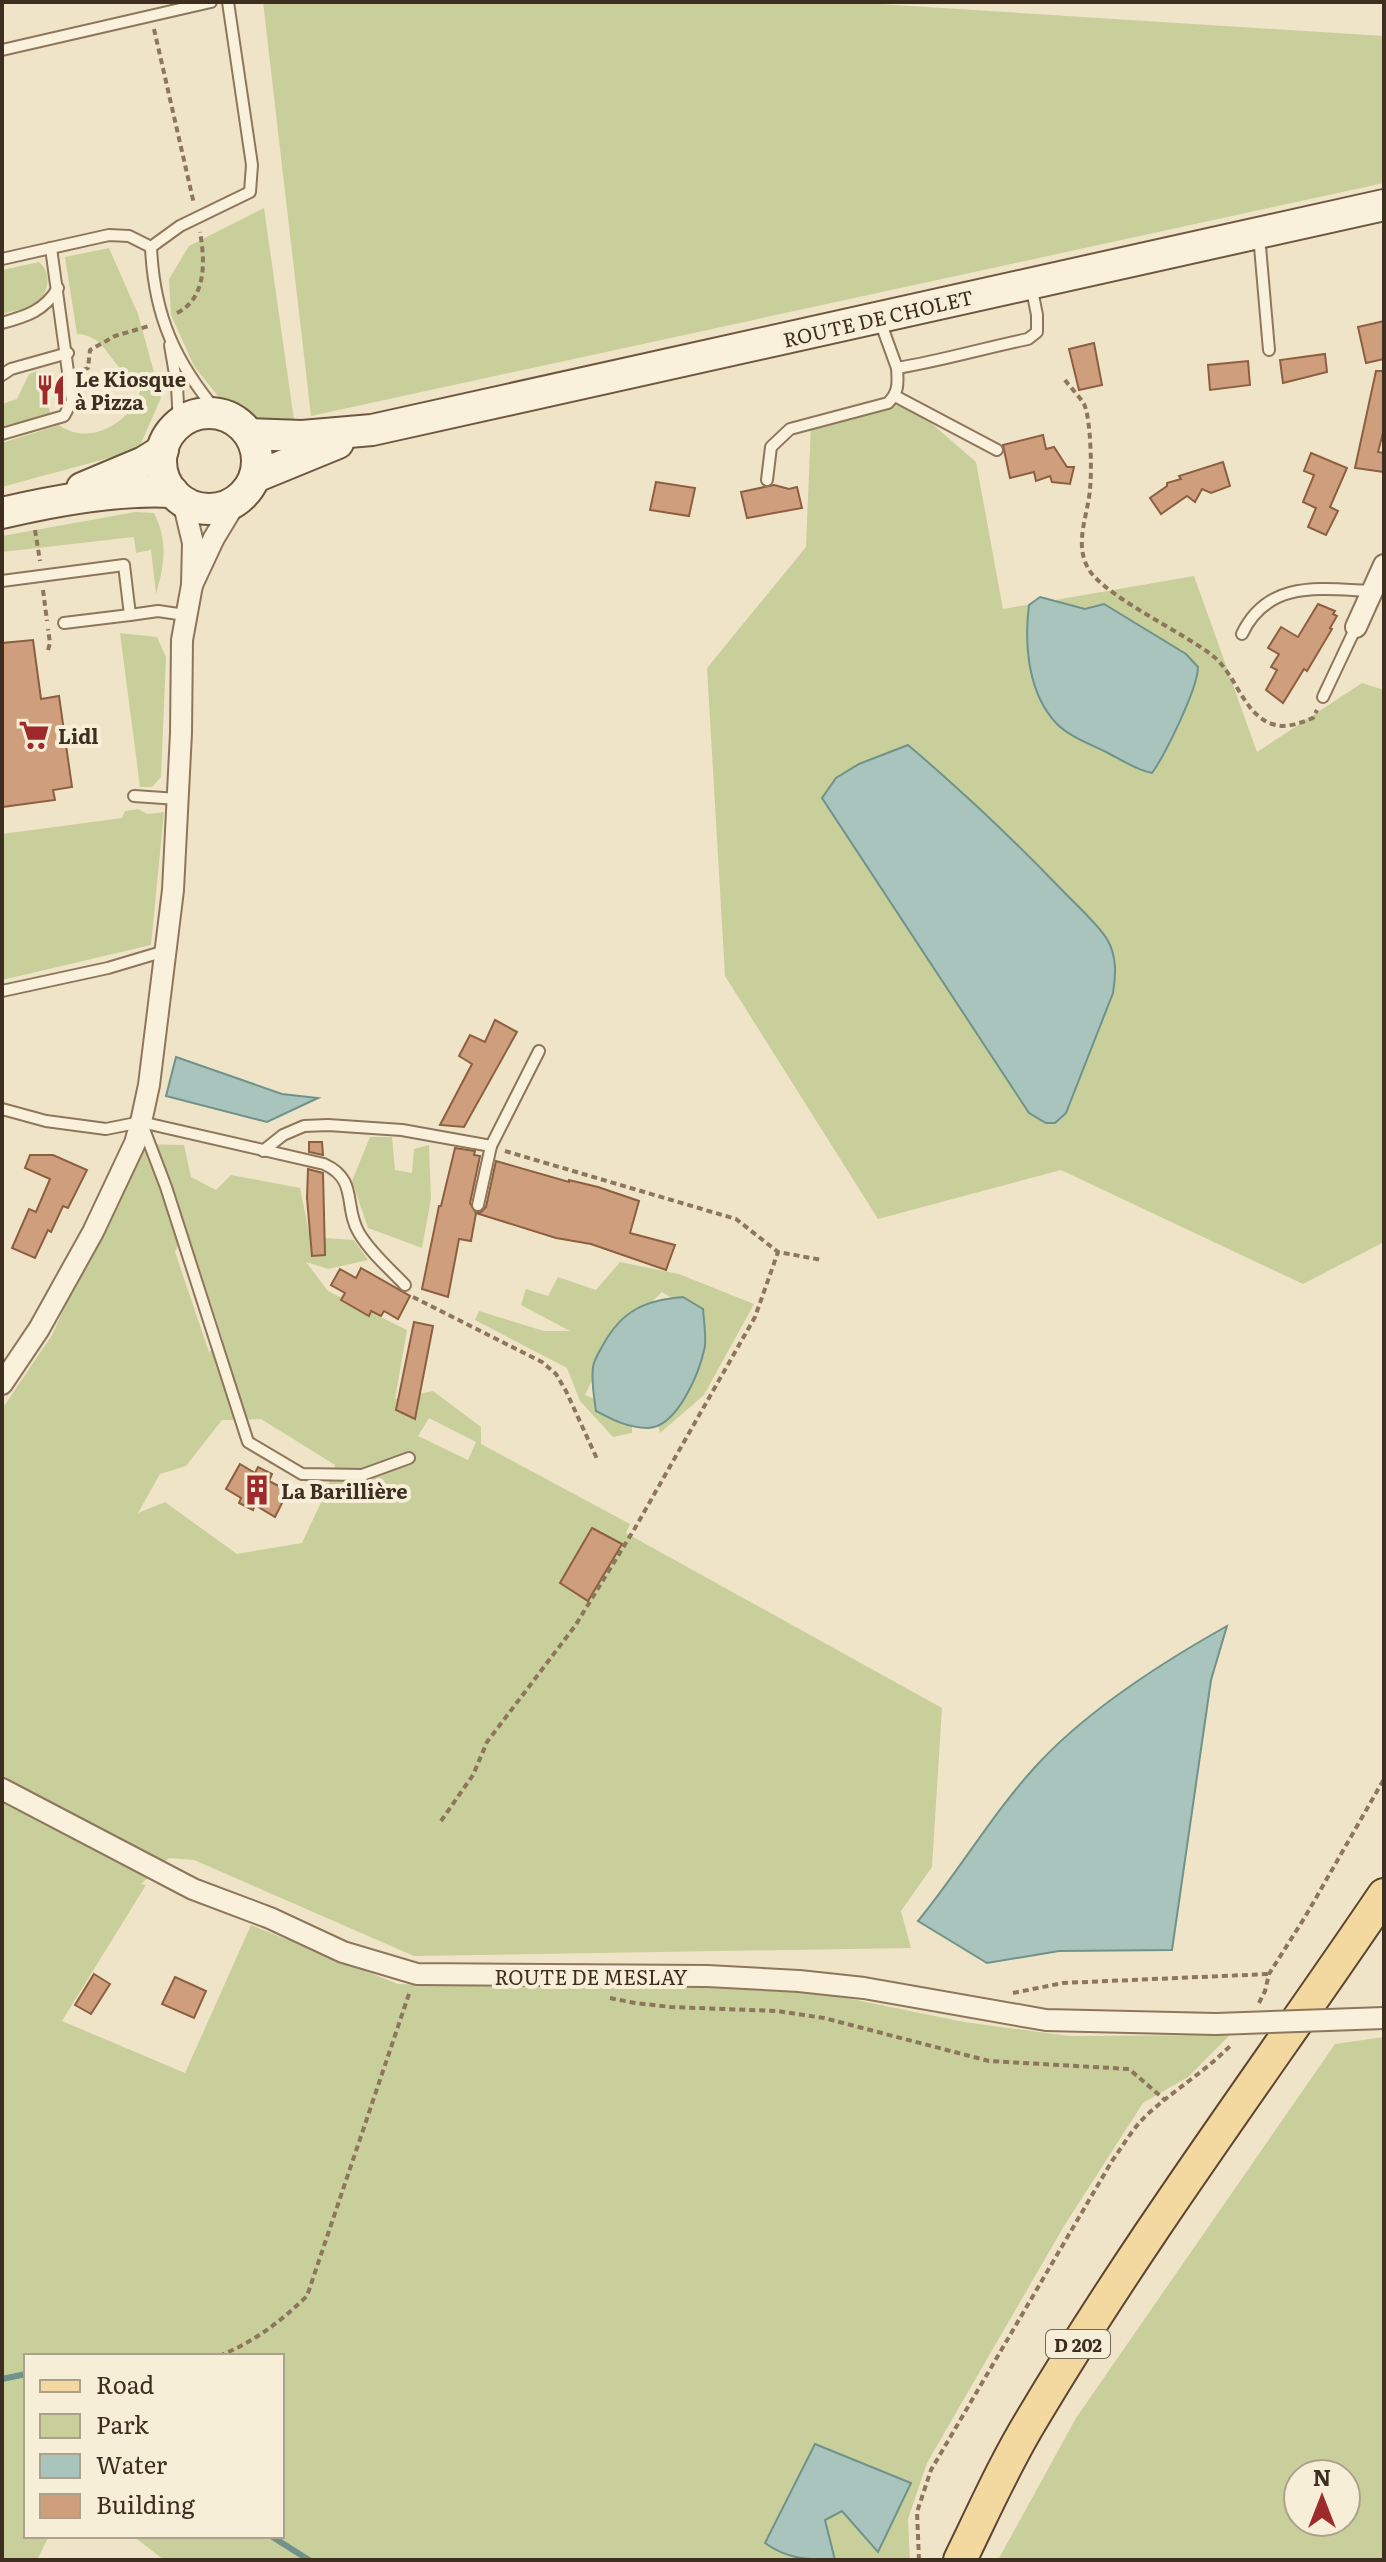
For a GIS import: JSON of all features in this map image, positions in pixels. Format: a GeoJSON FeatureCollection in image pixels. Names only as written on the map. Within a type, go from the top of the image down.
{"type":"FeatureCollection","features":[{"type":"Feature","properties":{"kind":"main road","name":"ROUTE DE CHOLET"},"geometry":{"type":"LineString","coordinates":[[249,434],[302,436],[372,430],[1384,205]]}},
{"type":"Feature","properties":{"kind":"main road"},"geometry":{"type":"LineString","coordinates":[[2,513],[41,504],[152,491],[210,509],[246,489],[257,455],[249,434],[241,425],[219,414],[191,417],[179,424],[166,440],[163,450],[163,472],[178,497]]}},
{"type":"Feature","properties":{"kind":"main road","name":"ROUTE DE CHOLET"},"geometry":{"type":"LineString","coordinates":[[246,489],[372,430]]}},
{"type":"Feature","properties":{"kind":"main road"},"geometry":{"type":"LineString","coordinates":[[41,504],[113,476],[163,450]]}},
{"type":"Feature","properties":{"kind":"main road","name":"D 202"},"geometry":{"type":"LineString","coordinates":[[960,2560],[1030,2421],[1079,2343],[1384,1895]]}},
{"type":"Feature","properties":{"kind":"street"},"geometry":{"type":"LineString","coordinates":[[192,585],[214,538],[246,489]]}},
{"type":"Feature","properties":{"kind":"street"},"geometry":{"type":"LineString","coordinates":[[4,1378],[39,1329],[93,1232],[135,1143],[149,1085],[173,890],[185,615],[192,585],[193,543],[178,497]]}},
{"type":"Feature","properties":{"kind":"street"},"geometry":{"type":"LineString","coordinates":[[1356,627],[1384,565]]}},
{"type":"Feature","properties":{"kind":"street","name":"ROUTE DE MESLAY"},"geometry":{"type":"LineString","coordinates":[[2,1789],[193,1889],[270,1918],[343,1952],[417,1974],[707,1976],[799,1981],[864,1988],[1046,2020],[1216,2024],[1384,2018]]}},
{"type":"Feature","properties":{"kind":"lane"},"geometry":{"type":"LineString","coordinates":[[2,50],[211,2]]}},
{"type":"Feature","properties":{"kind":"lane"},"geometry":{"type":"LineString","coordinates":[[151,247],[180,226],[250,192],[252,165],[228,2]]}},
{"type":"Feature","properties":{"kind":"lane"},"geometry":{"type":"LineString","coordinates":[[1259,233],[1269,350]]}},
{"type":"Feature","properties":{"kind":"lane"},"geometry":{"type":"LineString","coordinates":[[2,259],[109,235],[129,236],[151,247]]}},
{"type":"Feature","properties":{"kind":"lane"},"geometry":{"type":"LineString","coordinates":[[151,247],[152,277],[162,321],[201,392],[219,414]]}},
{"type":"Feature","properties":{"kind":"lane"},"geometry":{"type":"LineString","coordinates":[[2,434],[64,416],[72,401],[68,353],[51,248]]}},
{"type":"Feature","properties":{"kind":"lane"},"geometry":{"type":"LineString","coordinates":[[897,368],[1028,339],[1037,332],[1037,315],[1030,283]]}},
{"type":"Feature","properties":{"kind":"lane"},"geometry":{"type":"LineString","coordinates":[[2,323],[29,316],[49,303],[58,288]]}},
{"type":"Feature","properties":{"kind":"lane"},"geometry":{"type":"LineString","coordinates":[[767,480],[771,447],[790,429],[888,403],[895,396],[897,368],[878,317]]}},
{"type":"Feature","properties":{"kind":"lane"},"geometry":{"type":"LineString","coordinates":[[168,335],[177,386],[179,424]]}},
{"type":"Feature","properties":{"kind":"lane"},"geometry":{"type":"LineString","coordinates":[[2,375],[11,369],[68,353]]}},
{"type":"Feature","properties":{"kind":"lane"},"geometry":{"type":"LineString","coordinates":[[895,396],[997,450]]}},
{"type":"Feature","properties":{"kind":"lane"},"geometry":{"type":"LineString","coordinates":[[2,581],[124,565],[130,615]]}},
{"type":"Feature","properties":{"kind":"lane"},"geometry":{"type":"LineString","coordinates":[[1242,634],[1251,616],[1267,601],[1288,593],[1318,589],[1373,591]]}},
{"type":"Feature","properties":{"kind":"lane"},"geometry":{"type":"LineString","coordinates":[[64,623],[158,611],[185,615]]}},
{"type":"Feature","properties":{"kind":"lane"},"geometry":{"type":"LineString","coordinates":[[1323,697],[1356,627]]}},
{"type":"Feature","properties":{"kind":"lane"},"geometry":{"type":"LineString","coordinates":[[134,796],[178,799]]}},
{"type":"Feature","properties":{"kind":"lane"},"geometry":{"type":"LineString","coordinates":[[2,991],[108,968],[165,951]]}},
{"type":"Feature","properties":{"kind":"lane"},"geometry":{"type":"LineString","coordinates":[[478,1205],[491,1146],[539,1051]]}},
{"type":"Feature","properties":{"kind":"lane"},"geometry":{"type":"LineString","coordinates":[[2,1109],[46,1121],[106,1129],[141,1122],[324,1164],[336,1170],[347,1184],[356,1229],[368,1247],[405,1285]]}},
{"type":"Feature","properties":{"kind":"lane"},"geometry":{"type":"LineString","coordinates":[[141,1122],[166,1187],[248,1442],[302,1474],[362,1475],[409,1458]]}},
{"type":"Feature","properties":{"kind":"lane"},"geometry":{"type":"LineString","coordinates":[[263,1151],[283,1135],[304,1126],[328,1125],[402,1130],[491,1146]]}},
{"type":"Feature","properties":{"kind":"path"},"geometry":{"type":"LineString","coordinates":[[151,16],[204,257],[200,286],[186,309],[162,321]]}},
{"type":"Feature","properties":{"kind":"path"},"geometry":{"type":"LineString","coordinates":[[70,376],[88,368],[90,350],[115,336],[150,326],[153,338]]}},
{"type":"Feature","properties":{"kind":"path"},"geometry":{"type":"LineString","coordinates":[[1065,380],[1085,406],[1090,448],[1090,490],[1082,529],[1082,547],[1088,569],[1106,586],[1214,656],[1231,675],[1253,710],[1264,720],[1274,725],[1294,726],[1313,718],[1323,697]]}},
{"type":"Feature","properties":{"kind":"path"},"geometry":{"type":"LineString","coordinates":[[491,1146],[736,1219],[778,1252],[822,1260]]}},
{"type":"Feature","properties":{"kind":"path"},"geometry":{"type":"LineString","coordinates":[[441,1821],[473,1775],[487,1742],[575,1626],[635,1528],[755,1317],[778,1252]]}},
{"type":"Feature","properties":{"kind":"path"},"geometry":{"type":"LineString","coordinates":[[405,1285],[414,1298],[542,1362],[556,1374],[598,1461]]}},
{"type":"Feature","properties":{"kind":"path"},"geometry":{"type":"LineString","coordinates":[[1258,2004],[1269,1974],[1384,1779]]}},
{"type":"Feature","properties":{"kind":"path"},"geometry":{"type":"LineString","coordinates":[[224,2354],[242,2347],[278,2323],[307,2296],[417,1974]]}},
{"type":"Feature","properties":{"kind":"path"},"geometry":{"type":"LineString","coordinates":[[977,2009],[1021,1990],[1063,1983],[1269,1974]]}},
{"type":"Feature","properties":{"kind":"path"},"geometry":{"type":"LineString","coordinates":[[599,1995],[635,2003],[777,2011],[824,2018],[989,2061],[1129,2069],[1165,2100]]}},
{"type":"Feature","properties":{"kind":"path"},"geometry":{"type":"LineString","coordinates":[[919,2560],[917,2512],[931,2470],[1112,2161],[1133,2130],[1165,2100],[1207,2068],[1238,2034]]}},
{"type":"Feature","properties":{"kind":"green space"},"geometry":{"type":"Polygon","coordinates":[[[263,2],[848,2],[1384,36],[1384,183],[311,416],[263,2]]]}},
{"type":"Feature","properties":{"kind":"green space"},"geometry":{"type":"Polygon","coordinates":[[[264,208],[295,427],[266,423],[225,405],[194,366],[171,315],[169,279],[189,246],[264,208]]]}},
{"type":"Feature","properties":{"kind":"green space"},"geometry":{"type":"Polygon","coordinates":[[[109,248],[138,314],[161,398],[138,450],[2,487],[2,443],[59,425],[71,431],[95,432],[118,422],[135,403],[140,391],[133,380],[96,340],[77,334],[65,257],[109,248]]]}},
{"type":"Feature","properties":{"kind":"green space"},"geometry":{"type":"Polygon","coordinates":[[[39,262],[47,278],[43,296],[30,307],[2,314],[2,270],[39,262]]]}},
{"type":"Feature","properties":{"kind":"green space"},"geometry":{"type":"Polygon","coordinates":[[[37,371],[51,415],[2,426],[2,404],[17,399],[29,374],[37,371]]]}},
{"type":"Feature","properties":{"kind":"green space"},"geometry":{"type":"Polygon","coordinates":[[[908,403],[976,462],[1003,609],[1194,576],[1257,752],[1362,683],[1384,690],[1384,1242],[1303,1284],[1061,1170],[878,1219],[725,976],[707,668],[806,547],[811,423],[908,403]]]}},
{"type":"Feature","properties":{"kind":"green space"},"geometry":{"type":"Polygon","coordinates":[[[135,512],[154,513],[161,533],[163,563],[156,594],[151,550],[136,553],[134,537],[2,552],[2,536],[135,512]]]}},
{"type":"Feature","properties":{"kind":"green space"},"geometry":{"type":"Polygon","coordinates":[[[120,633],[157,637],[166,657],[161,777],[152,787],[140,787],[120,633]]]}},
{"type":"Feature","properties":{"kind":"green space"},"geometry":{"type":"Polygon","coordinates":[[[138,809],[147,814],[164,812],[151,945],[2,980],[2,834],[122,818],[125,811],[138,809]]]}},
{"type":"Feature","properties":{"kind":"green space"},"geometry":{"type":"Polygon","coordinates":[[[370,1137],[392,1137],[395,1170],[412,1173],[414,1149],[429,1145],[431,1199],[422,1248],[368,1228],[352,1181],[370,1137]]]}},
{"type":"Feature","properties":{"kind":"green space"},"geometry":{"type":"Polygon","coordinates":[[[139,1144],[184,1145],[191,1177],[216,1190],[231,1175],[300,1188],[310,1237],[354,1240],[368,1260],[328,1269],[306,1262],[328,1291],[407,1330],[395,1399],[433,1391],[481,1427],[481,1444],[630,1524],[626,1533],[942,1708],[932,1867],[901,1911],[911,1948],[414,1956],[194,1860],[169,1858],[141,1884],[146,1885],[62,2021],[185,2073],[251,1925],[398,1984],[512,1987],[658,1985],[827,1994],[964,2022],[1070,2036],[1230,2035],[1188,2077],[1143,2103],[1064,2226],[927,2463],[908,2519],[910,2560],[164,2560],[136,2538],[284,2538],[284,2354],[24,2354],[24,2538],[48,2538],[37,2560],[2,2558],[2,1409],[52,1335],[139,1144]],[[186,1228],[175,1252],[209,1352],[223,1340],[186,1228]],[[429,1418],[418,1436],[468,1460],[476,1442],[429,1418]],[[261,1419],[222,1420],[186,1466],[160,1474],[138,1513],[165,1502],[237,1554],[302,1543],[335,1465],[261,1419]]]}},
{"type":"Feature","properties":{"kind":"green space"},"geometry":{"type":"Polygon","coordinates":[[[620,1262],[679,1274],[754,1304],[704,1395],[660,1433],[654,1411],[699,1315],[662,1292],[609,1344],[585,1395],[603,1402],[632,1406],[632,1433],[613,1437],[580,1401],[567,1368],[475,1320],[479,1311],[544,1331],[570,1331],[521,1305],[526,1289],[548,1296],[558,1277],[596,1290],[620,1262]]]}},
{"type":"Feature","properties":{"kind":"green space"},"geometry":{"type":"Polygon","coordinates":[[[1384,2037],[1384,2560],[998,2560],[1076,2418],[1335,2044],[1384,2037]]]}},
{"type":"Feature","properties":{"kind":"water"},"geometry":{"type":"Polygon","coordinates":[[[1040,597],[1085,609],[1104,604],[1186,654],[1198,667],[1187,705],[1152,773],[1074,736],[1062,729],[1047,712],[1034,684],[1027,636],[1029,605],[1040,597]]]}},
{"type":"Feature","properties":{"kind":"water"},"geometry":{"type":"Polygon","coordinates":[[[908,745],[1024,851],[1091,919],[1113,952],[1113,993],[1066,1113],[1055,1123],[1046,1123],[1029,1113],[822,798],[836,778],[859,764],[908,745]]]}},
{"type":"Feature","properties":{"kind":"water"},"geometry":{"type":"Polygon","coordinates":[[[176,1057],[282,1094],[318,1098],[267,1122],[166,1096],[176,1057]]]}},
{"type":"Feature","properties":{"kind":"water"},"geometry":{"type":"Polygon","coordinates":[[[683,1297],[703,1309],[705,1342],[693,1383],[678,1408],[659,1425],[648,1428],[627,1425],[596,1411],[593,1367],[610,1333],[627,1315],[646,1304],[683,1297]]]}},
{"type":"Feature","properties":{"kind":"water"},"geometry":{"type":"Polygon","coordinates":[[[1227,1626],[1211,1680],[1172,1950],[1059,1951],[987,1963],[918,1921],[1005,1803],[1056,1745],[1126,1689],[1227,1626]]]}},
{"type":"Feature","properties":{"kind":"water"},"geometry":{"type":"Polygon","coordinates":[[[815,2444],[911,2483],[878,2552],[842,2511],[825,2520],[835,2560],[798,2558],[765,2543],[815,2444]]]}},
{"type":"Feature","properties":{"kind":"building"},"geometry":{"type":"Polygon","coordinates":[[[1384,321],[1384,359],[1366,363],[1358,327],[1384,321]]]}},
{"type":"Feature","properties":{"kind":"building"},"geometry":{"type":"Polygon","coordinates":[[[1094,343],[1102,385],[1079,390],[1069,349],[1094,343]]]}},
{"type":"Feature","properties":{"kind":"building"},"geometry":{"type":"Polygon","coordinates":[[[1325,354],[1327,372],[1283,383],[1280,360],[1325,354]]]}},
{"type":"Feature","properties":{"kind":"building"},"geometry":{"type":"Polygon","coordinates":[[[1248,361],[1250,385],[1210,390],[1208,365],[1248,361]]]}},
{"type":"Feature","properties":{"kind":"building"},"geometry":{"type":"Polygon","coordinates":[[[1376,371],[1384,371],[1384,429],[1378,452],[1384,453],[1384,472],[1355,468],[1376,371]]]}},
{"type":"Feature","properties":{"kind":"building"},"geometry":{"type":"Polygon","coordinates":[[[1043,435],[1046,449],[1054,447],[1067,467],[1074,467],[1070,484],[1052,482],[1050,476],[1036,481],[1034,472],[1010,478],[1003,445],[1043,435]]]}},
{"type":"Feature","properties":{"kind":"building"},"geometry":{"type":"Polygon","coordinates":[[[1311,453],[1347,468],[1330,507],[1338,511],[1326,535],[1308,527],[1316,508],[1303,502],[1314,475],[1304,471],[1311,453]]]}},
{"type":"Feature","properties":{"kind":"building"},"geometry":{"type":"Polygon","coordinates":[[[1223,462],[1230,486],[1211,493],[1202,489],[1195,502],[1187,496],[1161,514],[1150,498],[1167,483],[1181,479],[1179,476],[1223,462]]]}},
{"type":"Feature","properties":{"kind":"building"},"geometry":{"type":"Polygon","coordinates":[[[656,482],[695,488],[689,516],[650,510],[656,482]]]}},
{"type":"Feature","properties":{"kind":"building"},"geometry":{"type":"Polygon","coordinates":[[[774,485],[789,489],[797,487],[802,508],[747,518],[741,492],[774,485]]]}},
{"type":"Feature","properties":{"kind":"building"},"geometry":{"type":"Polygon","coordinates":[[[1318,604],[1335,611],[1333,614],[1337,616],[1307,671],[1304,669],[1283,703],[1266,690],[1277,670],[1271,667],[1279,654],[1268,648],[1281,627],[1298,637],[1318,604]]]}},
{"type":"Feature","properties":{"kind":"building","name":"Lidl"},"geometry":{"type":"Polygon","coordinates":[[[33,640],[41,699],[59,696],[72,787],[53,790],[55,800],[2,807],[2,643],[33,640]]]}},
{"type":"Feature","properties":{"kind":"building"},"geometry":{"type":"Polygon","coordinates":[[[495,1020],[517,1032],[464,1127],[440,1125],[472,1064],[459,1056],[470,1035],[485,1042],[495,1020]]]}},
{"type":"Feature","properties":{"kind":"building"},"geometry":{"type":"Polygon","coordinates":[[[309,1142],[322,1142],[323,1155],[309,1152],[309,1142]]]}},
{"type":"Feature","properties":{"kind":"building"},"geometry":{"type":"Polygon","coordinates":[[[455,1148],[475,1151],[474,1155],[480,1156],[470,1203],[476,1213],[471,1241],[459,1239],[448,1297],[422,1289],[455,1148]]]}},
{"type":"Feature","properties":{"kind":"building"},"geometry":{"type":"Polygon","coordinates":[[[30,1155],[53,1155],[87,1170],[68,1208],[63,1206],[51,1232],[48,1230],[35,1258],[12,1248],[29,1209],[36,1212],[50,1179],[25,1168],[30,1155]]]}},
{"type":"Feature","properties":{"kind":"building"},"geometry":{"type":"Polygon","coordinates":[[[496,1161],[598,1187],[639,1201],[630,1233],[675,1245],[666,1270],[591,1244],[556,1238],[476,1213],[486,1207],[496,1161]]]}},
{"type":"Feature","properties":{"kind":"building"},"geometry":{"type":"Polygon","coordinates":[[[308,1169],[323,1173],[325,1255],[312,1256],[308,1169]]]}},
{"type":"Feature","properties":{"kind":"building"},"geometry":{"type":"Polygon","coordinates":[[[361,1268],[410,1296],[398,1319],[384,1311],[381,1316],[371,1311],[369,1316],[341,1300],[345,1293],[331,1285],[340,1269],[356,1278],[361,1268]]]}},
{"type":"Feature","properties":{"kind":"building"},"geometry":{"type":"Polygon","coordinates":[[[414,1322],[433,1326],[415,1419],[396,1410],[414,1322]]]}},
{"type":"Feature","properties":{"kind":"building","name":"La Barillière"},"geometry":{"type":"Polygon","coordinates":[[[240,1464],[255,1473],[258,1467],[272,1474],[269,1481],[288,1491],[275,1517],[255,1505],[253,1510],[239,1503],[241,1498],[226,1489],[240,1464]]]}},
{"type":"Feature","properties":{"kind":"building"},"geometry":{"type":"Polygon","coordinates":[[[592,1528],[622,1544],[588,1601],[560,1583],[592,1528]]]}},
{"type":"Feature","properties":{"kind":"building"},"geometry":{"type":"Polygon","coordinates":[[[94,1974],[110,1984],[91,2014],[75,2005],[94,1974]]]}},
{"type":"Feature","properties":{"kind":"building"},"geometry":{"type":"Polygon","coordinates":[[[175,1977],[206,1991],[194,2018],[162,2004],[175,1977]]]}},
{"type":"Feature","properties":{"kind":"waterway"},"geometry":{"type":"LineString","coordinates":[[2,2379],[24,2374]]}},
{"type":"Feature","properties":{"kind":"waterway"},"geometry":{"type":"LineString","coordinates":[[274,2538],[309,2560]]}},
{"type":"Feature","properties":{"kind":"place","name":"Le Kiosque à Pizza"},"geometry":{"type":"Point","coordinates":[51,390]}},
{"type":"Feature","properties":{"kind":"place","name":"Lidl"},"geometry":{"type":"Point","coordinates":[34,735]}},
{"type":"Feature","properties":{"kind":"place","name":"La Barillière"},"geometry":{"type":"Point","coordinates":[257,1490]}}]}
